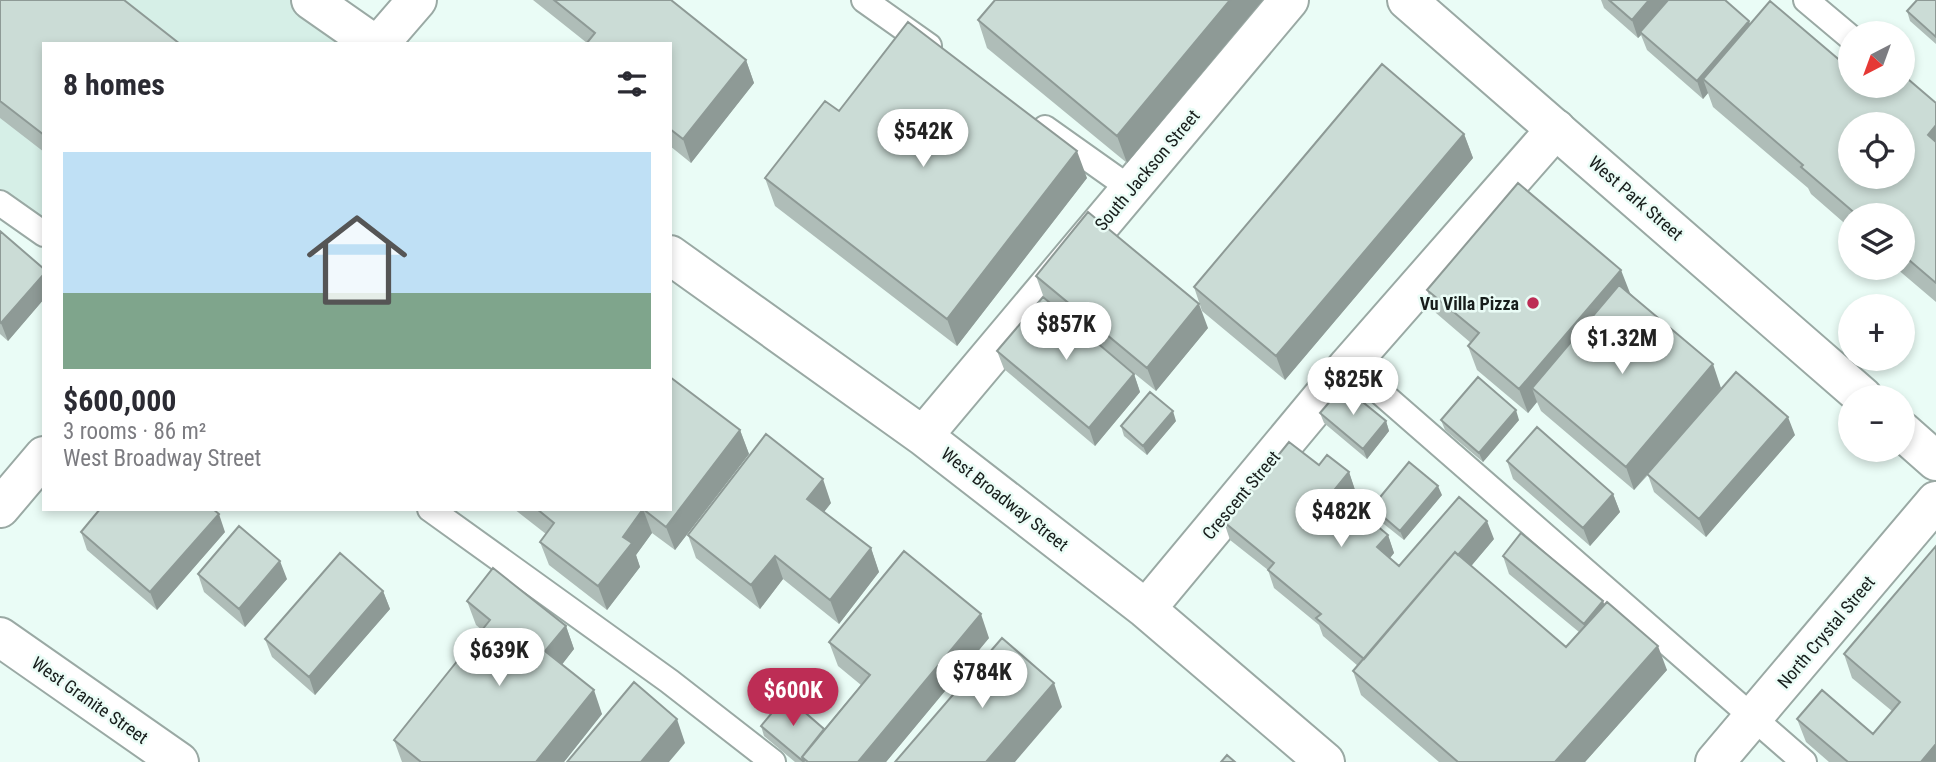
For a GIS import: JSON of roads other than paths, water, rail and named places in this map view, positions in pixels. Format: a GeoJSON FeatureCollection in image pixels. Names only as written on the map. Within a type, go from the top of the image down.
{"type":"FeatureCollection","features":[{"type":"Feature","properties":{"kind":"street"},"geometry":{"type":"LineString","coordinates":[[312,0],[374,42]]}},
{"type":"Feature","properties":{"kind":"street"},"geometry":{"type":"LineString","coordinates":[[379,42],[416,0]]}},
{"type":"Feature","properties":{"kind":"street","name":"South Jackson Street"},"geometry":{"type":"LineString","coordinates":[[923,436],[1289,0]]}},
{"type":"Feature","properties":{"kind":"street","name":"West Park Street"},"geometry":{"type":"LineString","coordinates":[[1407,0],[1849,385]]}},
{"type":"Feature","properties":{"kind":"street","name":"Crescent Street"},"geometry":{"type":"LineString","coordinates":[[1146,609],[1349,365],[1556,129]]}},
{"type":"Feature","properties":{"kind":"street","name":"West Broadway Street"},"geometry":{"type":"LineString","coordinates":[[672,256],[923,436],[1146,609],[1325,762]]}},
{"type":"Feature","properties":{"kind":"street"},"geometry":{"type":"LineString","coordinates":[[1915,442],[1936,461]]}},
{"type":"Feature","properties":{"kind":"street"},"geometry":{"type":"LineString","coordinates":[[0,508],[42,458]]}},
{"type":"Feature","properties":{"kind":"street","name":"North Crystal Street"},"geometry":{"type":"LineString","coordinates":[[1715,762],[1936,501]]}},
{"type":"Feature","properties":{"kind":"street","name":"West Granite Street"},"geometry":{"type":"LineString","coordinates":[[0,637],[179,762]]}},
{"type":"Feature","properties":{"kind":"lane"},"geometry":{"type":"LineString","coordinates":[[864,0],[953,63]]}},
{"type":"Feature","properties":{"kind":"lane"},"geometry":{"type":"LineString","coordinates":[[1806,0],[1838,27]]}},
{"type":"Feature","properties":{"kind":"lane"},"geometry":{"type":"LineString","coordinates":[[1031,118],[1131,189]]}},
{"type":"Feature","properties":{"kind":"lane"},"geometry":{"type":"LineString","coordinates":[[0,203],[42,233]]}},
{"type":"Feature","properties":{"kind":"lane"},"geometry":{"type":"LineString","coordinates":[[1349,365],[1804,762]]}},
{"type":"Feature","properties":{"kind":"lane"},"geometry":{"type":"LineString","coordinates":[[433,511],[669,681],[773,762]]}},
{"type":"Feature","properties":{"kind":"place","name":"Vu Villa Pizza"},"geometry":{"type":"Point","coordinates":[1533,303]}}]}
